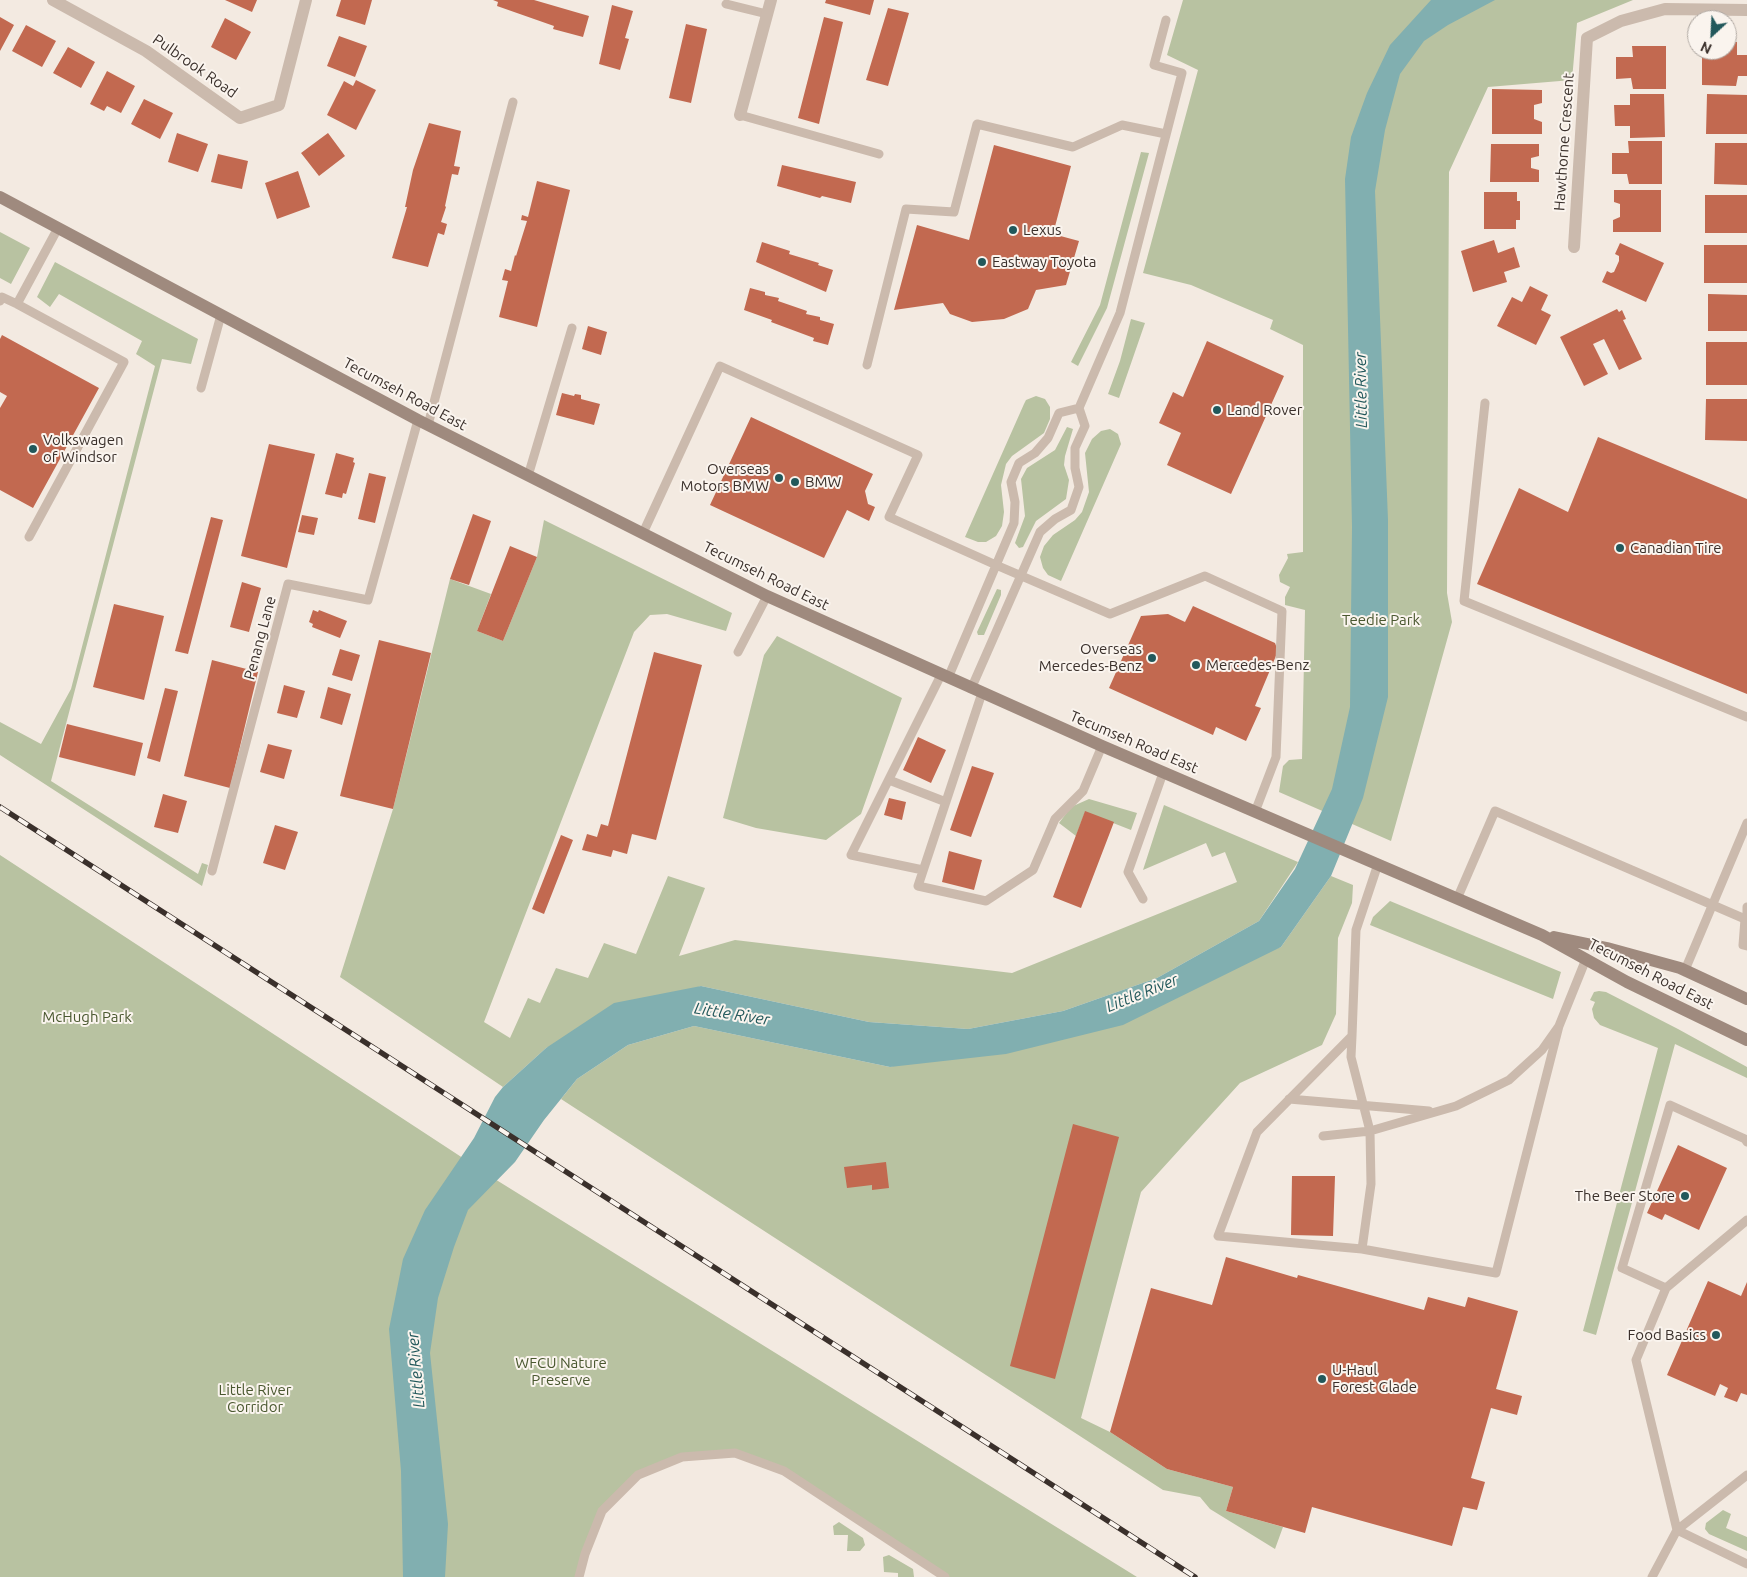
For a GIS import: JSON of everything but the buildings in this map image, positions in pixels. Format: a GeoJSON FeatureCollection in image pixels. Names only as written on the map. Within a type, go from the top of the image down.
{"type":"FeatureCollection","features":[{"type":"Feature","properties":{"kind":"main road","name":"Tecumseh Road East"},"geometry":{"type":"LineString","coordinates":[[0,196],[423,423],[767,596],[944,677],[1163,773],[1542,935],[1627,982],[1747,1040]]}},
{"type":"Feature","properties":{"kind":"main road","name":"Tecumseh Road East"},"geometry":{"type":"LineString","coordinates":[[1542,935],[1607,948],[1685,970],[1747,999]]}},
{"type":"Feature","properties":{"kind":"street","name":"Pulbrook Road"},"geometry":{"type":"LineString","coordinates":[[53,0],[146,51],[240,118],[279,105],[306,0]]}},
{"type":"Feature","properties":{"kind":"street"},"geometry":{"type":"LineString","coordinates":[[740,115],[771,0]]}},
{"type":"Feature","properties":{"kind":"street","name":"Hawthorne Crescent"},"geometry":{"type":"LineString","coordinates":[[1574,247],[1587,38],[1620,20],[1665,9],[1747,10]]}},
{"type":"Feature","properties":{"kind":"lane"},"geometry":{"type":"LineString","coordinates":[[726,4],[767,14]]}},
{"type":"Feature","properties":{"kind":"lane"},"geometry":{"type":"LineString","coordinates":[[1102,746],[1083,792],[1055,819],[1033,870],[986,901],[918,886],[946,802],[976,691],[1021,576],[1040,532],[1055,519],[1071,510],[1079,487],[1075,468],[1075,448],[1086,426],[1079,408],[1120,313],[1182,73],[1154,64],[1166,20]]}},
{"type":"Feature","properties":{"kind":"lane"},"geometry":{"type":"LineString","coordinates":[[423,423],[513,102]]}},
{"type":"Feature","properties":{"kind":"lane"},"geometry":{"type":"LineString","coordinates":[[740,115],[880,154]]}},
{"type":"Feature","properties":{"kind":"lane"},"geometry":{"type":"LineString","coordinates":[[866,365],[906,209],[954,212],[977,124],[1073,147],[1122,125],[1166,134]]}},
{"type":"Feature","properties":{"kind":"lane"},"geometry":{"type":"LineString","coordinates":[[16,304],[58,228]]}},
{"type":"Feature","properties":{"kind":"lane"},"geometry":{"type":"LineString","coordinates":[[0,301],[2,297],[124,362],[29,537]]}},
{"type":"Feature","properties":{"kind":"lane"},"geometry":{"type":"LineString","coordinates":[[201,388],[220,315]]}},
{"type":"Feature","properties":{"kind":"lane"},"geometry":{"type":"LineString","coordinates":[[528,476],[572,328]]}},
{"type":"Feature","properties":{"kind":"lane"},"geometry":{"type":"LineString","coordinates":[[643,533],[720,366],[918,455],[889,516],[1021,576],[1110,614],[1205,576],[1282,611],[1276,757],[1255,812]]}},
{"type":"Feature","properties":{"kind":"lane"},"geometry":{"type":"LineString","coordinates":[[1485,403],[1464,601],[1747,716]]}},
{"type":"Feature","properties":{"kind":"lane"},"geometry":{"type":"LineString","coordinates":[[923,870],[851,855],[888,780],[944,677],[1014,523],[1015,502],[1011,482],[1019,463],[1035,452],[1048,438],[1058,413],[1079,408]]}},
{"type":"Feature","properties":{"kind":"lane","name":"Penang Lane"},"geometry":{"type":"LineString","coordinates":[[212,871],[288,584],[368,600],[423,423]]}},
{"type":"Feature","properties":{"kind":"lane"},"geometry":{"type":"LineString","coordinates":[[738,652],[767,596]]}},
{"type":"Feature","properties":{"kind":"lane"},"geometry":{"type":"LineString","coordinates":[[1144,899],[1128,872],[1163,773]]}},
{"type":"Feature","properties":{"kind":"lane"},"geometry":{"type":"LineString","coordinates":[[888,780],[946,802]]}},
{"type":"Feature","properties":{"kind":"lane"},"geometry":{"type":"LineString","coordinates":[[1457,898],[1495,811],[1746,919]]}},
{"type":"Feature","properties":{"kind":"lane"},"geometry":{"type":"LineString","coordinates":[[1685,970],[1747,823]]}},
{"type":"Feature","properties":{"kind":"lane"},"geometry":{"type":"LineString","coordinates":[[1362,1249],[1372,1184],[1370,1131],[1351,1057],[1356,930],[1378,864]]}},
{"type":"Feature","properties":{"kind":"lane"},"geometry":{"type":"LineString","coordinates":[[1747,907],[1746,935],[1743,945],[1747,946]]}},
{"type":"Feature","properties":{"kind":"lane"},"geometry":{"type":"LineString","coordinates":[[1352,1036],[1257,1132],[1218,1236],[1362,1249],[1496,1272],[1559,1026],[1586,959]]}},
{"type":"Feature","properties":{"kind":"lane"},"geometry":{"type":"LineString","coordinates":[[1323,1136],[1370,1131],[1456,1106],[1509,1080],[1542,1050],[1559,1026]]}},
{"type":"Feature","properties":{"kind":"lane"},"geometry":{"type":"LineString","coordinates":[[1290,1099],[1436,1112]]}},
{"type":"Feature","properties":{"kind":"lane"},"geometry":{"type":"LineString","coordinates":[[1666,1288],[1622,1268],[1670,1105],[1745,1139],[1747,1142]]}},
{"type":"Feature","properties":{"kind":"lane"},"geometry":{"type":"LineString","coordinates":[[1677,1530],[1636,1360],[1666,1288],[1747,1220]]}},
{"type":"Feature","properties":{"kind":"lane"},"geometry":{"type":"LineString","coordinates":[[578,1577],[602,1511],[638,1475],[682,1457],[735,1453],[784,1471],[945,1577]]}},
{"type":"Feature","properties":{"kind":"lane"},"geometry":{"type":"LineString","coordinates":[[1652,1577],[1677,1530],[1747,1475]]}},
{"type":"Feature","properties":{"kind":"lane"},"geometry":{"type":"LineString","coordinates":[[1677,1530],[1747,1564]]}},
{"type":"Feature","properties":{"kind":"green space","name":"Teedie Park"},"geometry":{"type":"Polygon","coordinates":[[[1183,0],[1633,0],[1577,23],[1572,80],[1488,87],[1449,172],[1447,593],[1452,622],[1391,841],[1279,792],[1283,766],[1289,760],[1302,759],[1305,610],[1285,605],[1285,597],[1290,587],[1280,582],[1279,575],[1288,558],[1287,554],[1303,552],[1303,345],[1270,329],[1273,320],[1191,285],[1143,273],[1198,70],[1167,55],[1183,0]]]}},
{"type":"Feature","properties":{"kind":"green space"},"geometry":{"type":"Polygon","coordinates":[[[1141,152],[1149,153],[1107,308],[1078,366],[1071,362],[1100,305],[1141,152]]]}},
{"type":"Feature","properties":{"kind":"green space"},"geometry":{"type":"Polygon","coordinates":[[[0,232],[30,248],[11,284],[0,278],[0,232]]]}},
{"type":"Feature","properties":{"kind":"green space"},"geometry":{"type":"Polygon","coordinates":[[[55,262],[198,339],[191,364],[162,359],[51,781],[198,874],[202,863],[208,865],[202,886],[0,755],[0,722],[41,744],[71,689],[155,366],[136,354],[142,341],[59,294],[50,307],[37,297],[55,262]]]}},
{"type":"Feature","properties":{"kind":"green space"},"geometry":{"type":"Polygon","coordinates":[[[1131,319],[1145,323],[1119,398],[1108,394],[1120,361],[1131,319]]]}},
{"type":"Feature","properties":{"kind":"green space"},"geometry":{"type":"Polygon","coordinates":[[[1036,396],[1045,399],[1050,407],[1050,419],[1044,433],[1012,456],[1006,464],[1001,485],[1004,512],[1002,526],[996,536],[986,542],[978,542],[965,537],[1026,400],[1036,396]]]}},
{"type":"Feature","properties":{"kind":"green space"},"geometry":{"type":"Polygon","coordinates":[[[1067,427],[1073,429],[1064,465],[1069,480],[1066,499],[1036,521],[1023,547],[1019,548],[1015,543],[1025,516],[1021,479],[1027,468],[1055,450],[1067,427]]]}},
{"type":"Feature","properties":{"kind":"green space"},"geometry":{"type":"Polygon","coordinates":[[[1110,429],[1118,434],[1121,444],[1061,581],[1048,575],[1043,568],[1040,557],[1044,546],[1053,535],[1075,520],[1082,512],[1089,492],[1085,453],[1092,439],[1101,431],[1110,429]]]}},
{"type":"Feature","properties":{"kind":"green space"},"geometry":{"type":"Polygon","coordinates":[[[544,520],[732,613],[726,631],[667,614],[650,615],[634,632],[484,1022],[510,1038],[528,998],[540,1003],[556,968],[588,978],[604,943],[636,954],[668,876],[705,888],[679,956],[735,940],[1012,973],[1237,882],[1225,852],[1212,857],[1206,843],[1143,870],[1164,805],[1298,862],[1259,921],[1157,978],[1063,1011],[968,1029],[869,1022],[701,986],[546,1048],[503,1087],[340,977],[393,809],[450,579],[491,594],[477,631],[503,641],[537,557],[544,520]]]}},
{"type":"Feature","properties":{"kind":"green space"},"geometry":{"type":"Polygon","coordinates":[[[997,589],[1001,590],[1001,595],[984,635],[978,635],[977,632],[997,589]]]}},
{"type":"Feature","properties":{"kind":"green space"},"geometry":{"type":"Polygon","coordinates":[[[777,636],[902,698],[861,814],[826,840],[756,828],[723,818],[764,655],[777,636]]]}},
{"type":"Feature","properties":{"kind":"green space"},"geometry":{"type":"Polygon","coordinates":[[[1089,799],[1137,813],[1131,830],[1085,812],[1076,836],[1059,823],[1071,807],[1089,799]]]}},
{"type":"Feature","properties":{"kind":"green space"},"geometry":{"type":"Polygon","coordinates":[[[0,855],[498,1181],[1137,1577],[945,1577],[784,1471],[735,1453],[683,1457],[638,1475],[602,1511],[579,1577],[0,1577],[0,855]]]}},
{"type":"Feature","properties":{"kind":"green space"},"geometry":{"type":"Polygon","coordinates":[[[1331,876],[1353,885],[1352,903],[1338,938],[1336,1014],[1322,1045],[1240,1083],[1141,1192],[1081,1418],[1110,1432],[1167,1469],[1233,1487],[1226,1511],[1283,1527],[1275,1549],[1210,1509],[1200,1497],[1163,1490],[561,1099],[577,1079],[628,1045],[694,1026],[890,1067],[1281,947],[1331,876]]]}},
{"type":"Feature","properties":{"kind":"green space"},"geometry":{"type":"Polygon","coordinates":[[[1390,901],[1561,972],[1553,999],[1370,925],[1373,917],[1390,901]]]}},
{"type":"Feature","properties":{"kind":"green space"},"geometry":{"type":"Polygon","coordinates":[[[1594,992],[1606,992],[1747,1067],[1747,1078],[1675,1044],[1596,1335],[1583,1331],[1658,1048],[1600,1025],[1594,1018],[1592,1009],[1595,1002],[1590,1000],[1594,992]]]}},
{"type":"Feature","properties":{"kind":"green space"},"geometry":{"type":"Polygon","coordinates":[[[1723,1510],[1731,1514],[1726,1528],[1747,1537],[1747,1551],[1709,1534],[1705,1529],[1706,1523],[1723,1510]]]}},
{"type":"Feature","properties":{"kind":"green space"},"geometry":{"type":"Polygon","coordinates":[[[839,1522],[863,1538],[865,1545],[860,1551],[847,1551],[848,1535],[834,1535],[833,1526],[839,1522]]]}},
{"type":"Feature","properties":{"kind":"green space"},"geometry":{"type":"Polygon","coordinates":[[[889,1555],[913,1569],[914,1577],[898,1577],[898,1573],[884,1572],[883,1557],[889,1555]]]}},
{"type":"Feature","properties":{"kind":"water","name":"Little River"},"geometry":{"type":"Polygon","coordinates":[[[1431,0],[1495,0],[1448,25],[1424,41],[1400,74],[1385,130],[1375,191],[1388,520],[1388,697],[1363,798],[1331,876],[1281,947],[1123,1025],[1006,1054],[890,1067],[694,1026],[628,1045],[577,1079],[544,1120],[515,1162],[468,1210],[454,1247],[438,1298],[430,1353],[448,1524],[445,1577],[403,1577],[401,1471],[389,1329],[403,1259],[425,1210],[474,1138],[495,1097],[503,1087],[546,1048],[614,1003],[701,986],[869,1022],[968,1029],[1063,1011],[1157,978],[1259,921],[1295,869],[1332,789],[1350,707],[1352,527],[1345,179],[1351,137],[1367,93],[1390,45],[1431,0]]]}},
{"type":"Feature","properties":{"kind":"railway"},"geometry":{"type":"LineString","coordinates":[[0,807],[1195,1577]]}},
{"type":"Feature","properties":{"kind":"place","name":"Lexus"},"geometry":{"type":"Point","coordinates":[1013,230]}},
{"type":"Feature","properties":{"kind":"place","name":"Eastway Toyota"},"geometry":{"type":"Point","coordinates":[982,262]}},
{"type":"Feature","properties":{"kind":"place","name":"Land Rover"},"geometry":{"type":"Point","coordinates":[1217,410]}},
{"type":"Feature","properties":{"kind":"place","name":"Volkswagen of Windsor"},"geometry":{"type":"Point","coordinates":[33,449]}},
{"type":"Feature","properties":{"kind":"place","name":"Overseas Motors BMW"},"geometry":{"type":"Point","coordinates":[779,478]}},
{"type":"Feature","properties":{"kind":"place","name":"BMW"},"geometry":{"type":"Point","coordinates":[795,482]}},
{"type":"Feature","properties":{"kind":"place","name":"Canadian Tire"},"geometry":{"type":"Point","coordinates":[1620,548]}},
{"type":"Feature","properties":{"kind":"place","name":"Overseas Mercedes-Benz"},"geometry":{"type":"Point","coordinates":[1152,658]}},
{"type":"Feature","properties":{"kind":"place","name":"Mercedes-Benz"},"geometry":{"type":"Point","coordinates":[1196,665]}},
{"type":"Feature","properties":{"kind":"place","name":"The Beer Store"},"geometry":{"type":"Point","coordinates":[1685,1196]}},
{"type":"Feature","properties":{"kind":"place","name":"Food Basics"},"geometry":{"type":"Point","coordinates":[1716,1335]}},
{"type":"Feature","properties":{"kind":"place","name":"U-Haul Forest Glade"},"geometry":{"type":"Point","coordinates":[1322,1379]}},
{"type":"Feature","properties":{"kind":"park label","name":"McHugh Park"},"geometry":{"type":"Point","coordinates":[87,1017]}},
{"type":"Feature","properties":{"kind":"park label","name":"WFCU Nature Preserve"},"geometry":{"type":"Point","coordinates":[561,1372]}},
{"type":"Feature","properties":{"kind":"park label","name":"Little River Corridor"},"geometry":{"type":"Point","coordinates":[255,1398]}}]}
